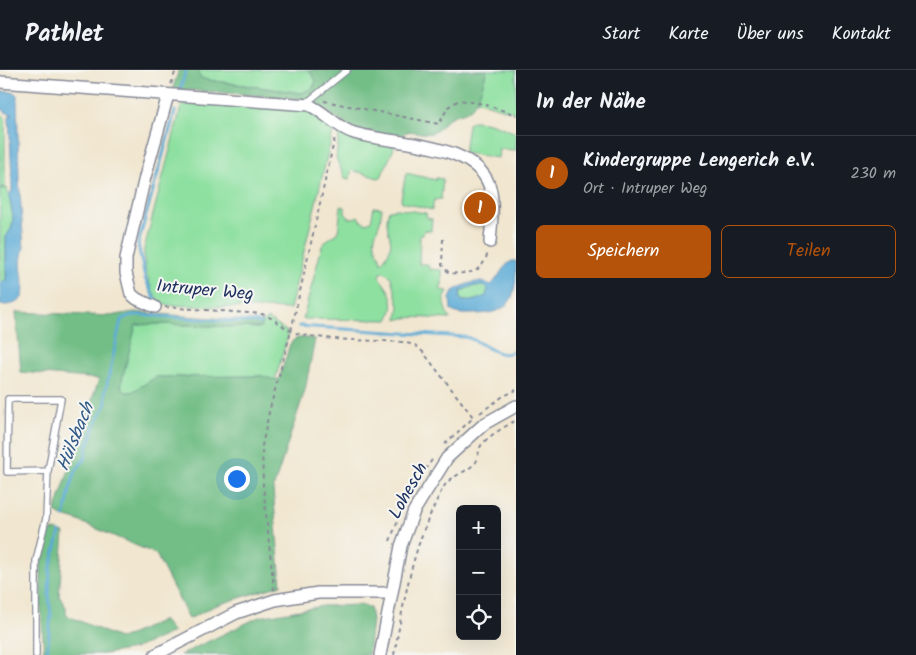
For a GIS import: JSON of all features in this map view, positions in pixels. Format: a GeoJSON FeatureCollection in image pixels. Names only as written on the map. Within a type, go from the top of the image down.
{"type":"FeatureCollection","features":[{"type":"Feature","properties":{"kind":"street"},"geometry":{"type":"LineString","coordinates":[[0,82],[168,95],[307,102],[338,124],[357,134],[420,144],[473,163],[484,176],[492,193],[490,242]]}},
{"type":"Feature","properties":{"kind":"street","name":"Intruper Weg"},"geometry":{"type":"LineString","coordinates":[[155,307],[137,299],[131,294],[126,273],[126,258],[145,177],[168,95]]}},
{"type":"Feature","properties":{"kind":"street","name":"Lohesch"},"geometry":{"type":"LineString","coordinates":[[380,655],[401,546],[414,511],[448,458],[484,424],[516,406]]}},
{"type":"Feature","properties":{"kind":"street"},"geometry":{"type":"LineString","coordinates":[[155,655],[236,613],[275,600],[318,593],[391,593]]}},
{"type":"Feature","properties":{"kind":"lane"},"geometry":{"type":"LineString","coordinates":[[307,102],[347,70]]}},
{"type":"Feature","properties":{"kind":"lane"},"geometry":{"type":"LineString","coordinates":[[36,655],[36,561],[46,518],[48,471],[61,399],[8,399],[7,472],[48,471]]}},
{"type":"Feature","properties":{"kind":"path"},"geometry":{"type":"LineString","coordinates":[[168,95],[176,70]]}},
{"type":"Feature","properties":{"kind":"path"},"geometry":{"type":"LineString","coordinates":[[307,102],[330,101],[439,124],[448,107],[455,102],[464,100],[516,115]]}},
{"type":"Feature","properties":{"kind":"path"},"geometry":{"type":"LineString","coordinates":[[275,600],[263,485],[262,446],[269,412],[291,331],[338,124]]}},
{"type":"Feature","properties":{"kind":"path"},"geometry":{"type":"LineString","coordinates":[[443,239],[442,265],[446,271],[452,273],[474,272],[479,269],[486,258],[490,242]]}},
{"type":"Feature","properties":{"kind":"path","name":"Intruper Weg"},"geometry":{"type":"LineString","coordinates":[[155,307],[262,314],[277,320],[291,331],[327,337],[402,342],[414,345],[426,357],[473,417]]}},
{"type":"Feature","properties":{"kind":"path"},"geometry":{"type":"LineString","coordinates":[[394,655],[401,610],[422,534],[446,483],[476,462],[481,445],[498,431],[516,420]]}},
{"type":"Feature","properties":{"kind":"green space"},"geometry":{"type":"Polygon","coordinates":[[[179,70],[198,70],[201,78],[208,80],[301,93],[313,88],[316,81],[309,70],[487,70],[479,96],[470,109],[449,118],[434,132],[427,134],[410,131],[403,134],[400,138],[351,128],[308,99],[174,89],[179,70]]]}},
{"type":"Feature","properties":{"kind":"green space"},"geometry":{"type":"Polygon","coordinates":[[[198,70],[309,70],[316,81],[310,90],[301,93],[201,79],[198,70]]]}},
{"type":"Feature","properties":{"kind":"green space"},"geometry":{"type":"Polygon","coordinates":[[[487,70],[516,70],[516,113],[476,100],[487,70]]]}},
{"type":"Feature","properties":{"kind":"green space"},"geometry":{"type":"Polygon","coordinates":[[[187,102],[308,109],[334,128],[290,309],[161,305],[154,292],[146,271],[144,249],[181,107],[187,102]]]}},
{"type":"Feature","properties":{"kind":"green space"},"geometry":{"type":"Polygon","coordinates":[[[0,113],[5,117],[5,187],[0,188],[0,113]]]}},
{"type":"Feature","properties":{"kind":"green space"},"geometry":{"type":"Polygon","coordinates":[[[473,121],[490,123],[516,133],[516,150],[499,149],[498,158],[464,153],[468,124],[473,121]]]}},
{"type":"Feature","properties":{"kind":"green space"},"geometry":{"type":"Polygon","coordinates":[[[340,129],[393,145],[394,148],[381,177],[378,178],[352,170],[349,179],[345,178],[336,158],[340,129]]]}},
{"type":"Feature","properties":{"kind":"green space"},"geometry":{"type":"Polygon","coordinates":[[[406,173],[436,180],[436,178],[443,179],[441,199],[434,200],[432,210],[402,202],[406,173]]]}},
{"type":"Feature","properties":{"kind":"green space"},"geometry":{"type":"Polygon","coordinates":[[[7,188],[13,217],[12,227],[6,237],[6,280],[0,283],[0,189],[7,188]]]}},
{"type":"Feature","properties":{"kind":"green space"},"geometry":{"type":"Polygon","coordinates":[[[341,206],[345,207],[345,213],[349,218],[358,216],[361,221],[366,223],[371,221],[374,207],[382,208],[375,235],[381,263],[387,255],[391,242],[387,225],[389,210],[398,209],[426,213],[427,218],[432,219],[431,231],[424,230],[423,235],[420,235],[419,264],[428,264],[429,269],[442,270],[442,285],[440,288],[441,290],[448,291],[444,302],[450,319],[415,317],[397,320],[399,306],[391,277],[384,272],[380,273],[379,277],[389,292],[392,302],[388,320],[303,319],[322,246],[328,239],[338,233],[341,206]]]}},
{"type":"Feature","properties":{"kind":"green space"},"geometry":{"type":"Polygon","coordinates":[[[473,286],[485,286],[488,289],[486,296],[473,301],[462,301],[460,298],[461,291],[473,286]]]}},
{"type":"Feature","properties":{"kind":"green space"},"geometry":{"type":"Polygon","coordinates":[[[16,312],[110,316],[134,312],[263,322],[260,328],[160,324],[136,325],[121,384],[122,389],[126,392],[132,392],[156,377],[262,376],[275,380],[279,379],[292,341],[301,338],[315,339],[305,390],[273,489],[281,585],[214,606],[189,619],[156,554],[55,512],[99,379],[21,372],[16,312]]]}},
{"type":"Feature","properties":{"kind":"green space"},"geometry":{"type":"Polygon","coordinates":[[[268,319],[288,332],[275,380],[262,376],[157,377],[132,392],[125,392],[122,389],[122,376],[126,357],[136,325],[160,324],[260,328],[263,322],[268,319]]]}},
{"type":"Feature","properties":{"kind":"green space"},"geometry":{"type":"Polygon","coordinates":[[[55,530],[64,533],[59,596],[66,607],[66,615],[121,639],[163,620],[173,632],[134,649],[104,654],[44,654],[41,609],[41,562],[49,533],[55,530]]]}},
{"type":"Feature","properties":{"kind":"green space"},"geometry":{"type":"Polygon","coordinates":[[[364,605],[370,608],[372,620],[368,655],[180,655],[259,617],[323,606],[364,605]]]}},
{"type":"Feature","properties":{"kind":"water"},"geometry":{"type":"Polygon","coordinates":[[[0,91],[14,92],[17,95],[24,287],[20,300],[13,304],[0,305],[0,283],[6,280],[6,237],[12,227],[13,217],[9,196],[12,190],[12,179],[9,118],[10,115],[13,115],[5,112],[0,106],[0,91]]]}},
{"type":"Feature","properties":{"kind":"water"},"geometry":{"type":"Polygon","coordinates":[[[516,261],[515,284],[510,301],[505,307],[497,311],[473,314],[461,314],[451,310],[450,299],[453,291],[476,282],[491,285],[509,263],[516,261]],[[472,286],[461,291],[460,298],[462,301],[473,301],[486,296],[488,289],[485,286],[472,286]]]}},
{"type":"Feature","properties":{"kind":"waterway","name":"Hülsbach"},"geometry":{"type":"LineString","coordinates":[[180,90],[186,70]]}},
{"type":"Feature","properties":{"kind":"waterway","name":"Hülsbach"},"geometry":{"type":"LineString","coordinates":[[157,304],[145,278],[138,244],[175,111]]}},
{"type":"Feature","properties":{"kind":"waterway","name":"Hülsbach"},"geometry":{"type":"LineString","coordinates":[[64,516],[74,474],[84,459],[98,418],[106,405],[105,393],[121,320],[132,315],[154,316],[156,311]]}},
{"type":"Feature","properties":{"kind":"waterway"},"geometry":{"type":"LineString","coordinates":[[154,316],[261,323]]}},
{"type":"Feature","properties":{"kind":"waterway"},"geometry":{"type":"LineString","coordinates":[[299,326],[465,337],[504,354],[516,349]]}},
{"type":"Feature","properties":{"kind":"waterway","name":"Hülsbach"},"geometry":{"type":"LineString","coordinates":[[47,654],[51,615],[49,595],[50,570],[60,532]]}},
{"type":"Feature","properties":{"kind":"place","name":"Kindergruppe Lengerich e.V."},"geometry":{"type":"Point","coordinates":[480,208]}}]}
